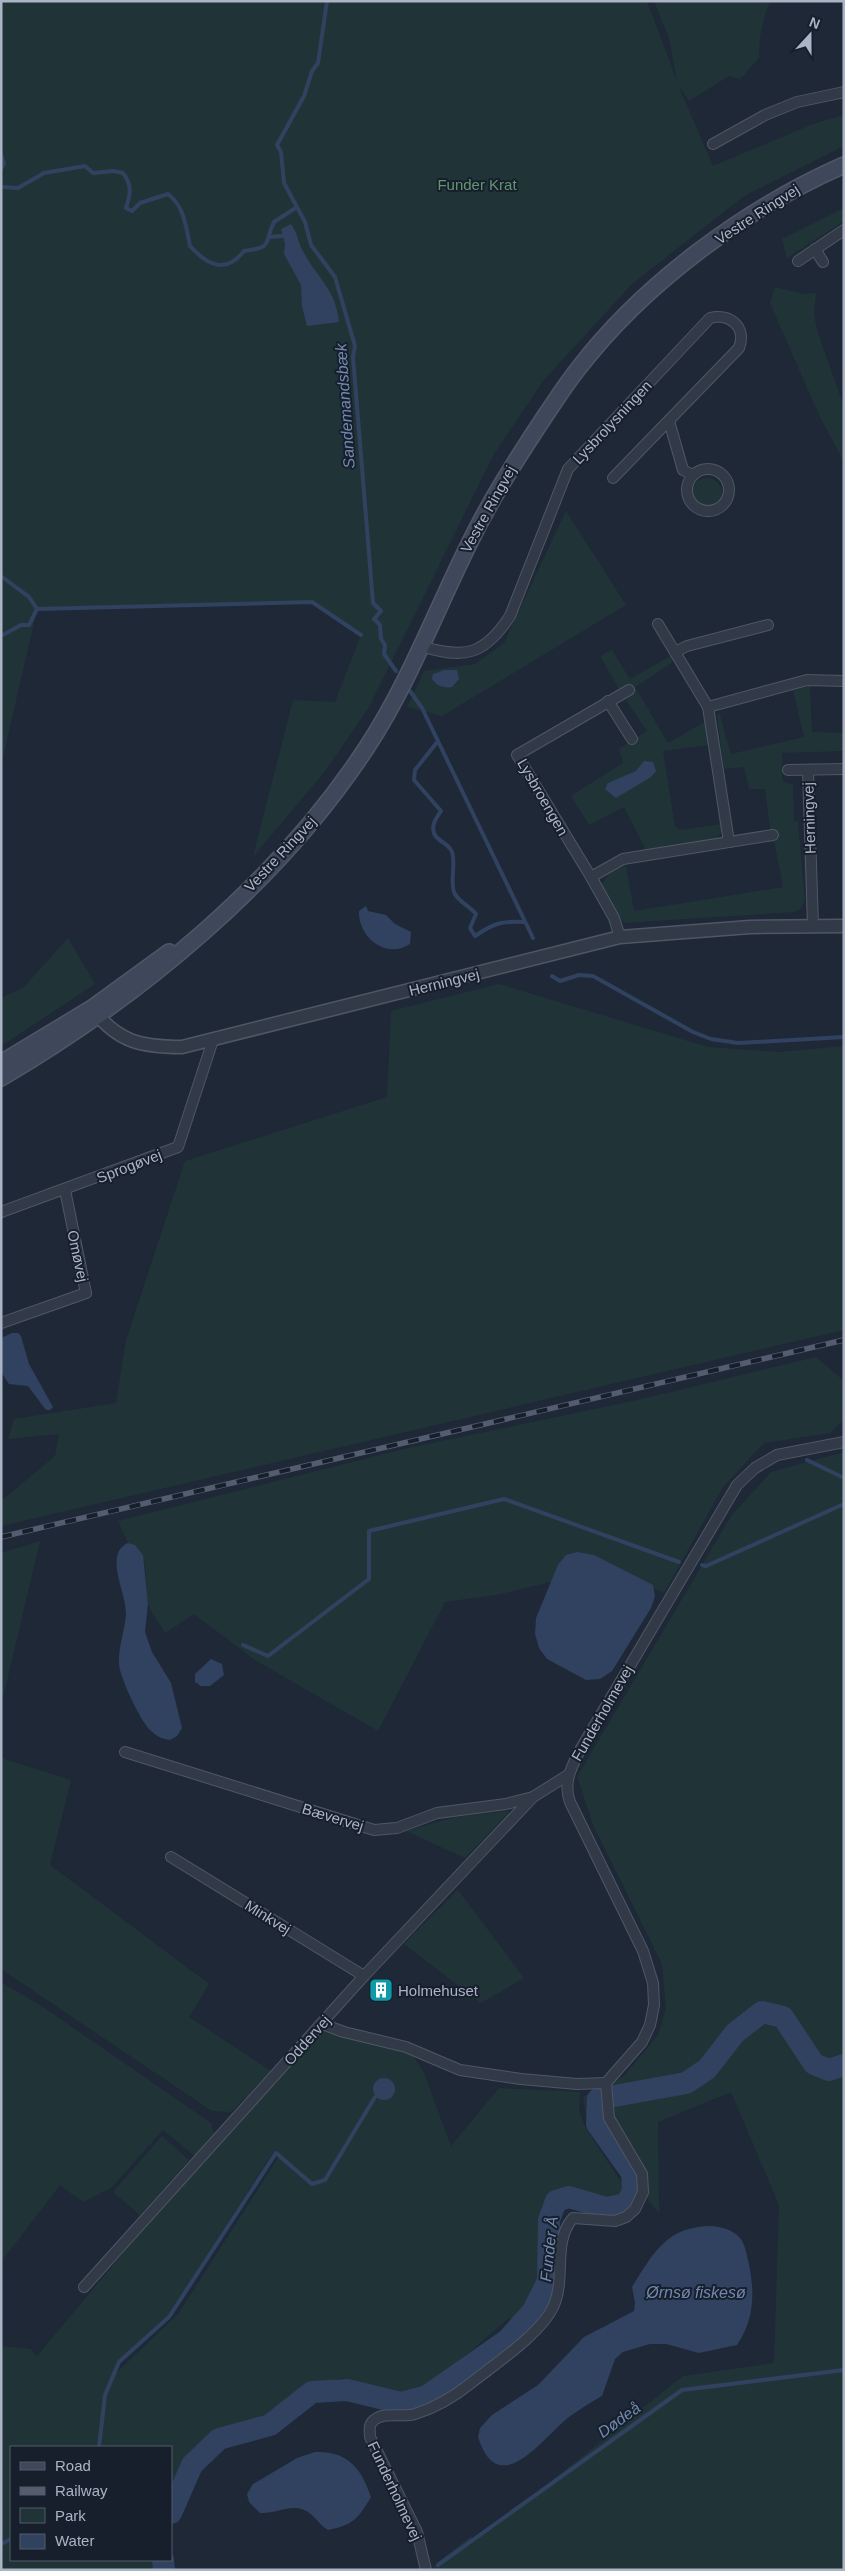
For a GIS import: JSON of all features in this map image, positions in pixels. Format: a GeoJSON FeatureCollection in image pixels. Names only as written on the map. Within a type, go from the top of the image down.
{"type":"FeatureCollection","features":[{"type":"Feature","properties":{"kind":"main road","name":"Vestre Ringvej"},"geometry":{"type":"LineString","coordinates":[[95,1012],[150,964],[210,925],[258,880],[326,805],[368,745],[506,474],[578,369],[643,299],[684,264],[752,214],[816,177],[844,165]]}},
{"type":"Feature","properties":{"kind":"main road"},"geometry":{"type":"LineString","coordinates":[[1,1063],[95,1012]]}},
{"type":"Feature","properties":{"kind":"main road"},"geometry":{"type":"LineString","coordinates":[[1,1078],[95,1012]]}},
{"type":"Feature","properties":{"kind":"street"},"geometry":{"type":"LineString","coordinates":[[713,144],[765,115],[797,102],[844,92]]}},
{"type":"Feature","properties":{"kind":"street"},"geometry":{"type":"LineString","coordinates":[[798,261],[844,230]]}},
{"type":"Feature","properties":{"kind":"street"},"geometry":{"type":"LineString","coordinates":[[815,249],[823,262]]}},
{"type":"Feature","properties":{"kind":"street","name":"Lysbrolysningen"},"geometry":{"type":"LineString","coordinates":[[420,646],[445,654],[466,654],[485,646],[499,633],[510,616],[568,469],[710,318],[720,315],[730,318],[739,328],[742,339],[739,348],[613,478]]}},
{"type":"Feature","properties":{"kind":"street"},"geometry":{"type":"LineString","coordinates":[[669,421],[683,470],[692,475]]}},
{"type":"Feature","properties":{"kind":"street"},"geometry":{"type":"LineString","coordinates":[[709,469],[725,477],[729,488],[723,505],[707,511],[696,507],[688,498],[687,492],[692,475],[709,469]]}},
{"type":"Feature","properties":{"kind":"street"},"geometry":{"type":"LineString","coordinates":[[658,624],[708,707],[730,842]]}},
{"type":"Feature","properties":{"kind":"street"},"geometry":{"type":"LineString","coordinates":[[675,652],[687,646],[768,625]]}},
{"type":"Feature","properties":{"kind":"street"},"geometry":{"type":"LineString","coordinates":[[708,707],[806,680],[844,682]]}},
{"type":"Feature","properties":{"kind":"street","name":"Lysbroengen"},"geometry":{"type":"LineString","coordinates":[[620,937],[614,918],[591,877],[516,755],[629,690]]}},
{"type":"Feature","properties":{"kind":"street"},"geometry":{"type":"LineString","coordinates":[[608,701],[632,739]]}},
{"type":"Feature","properties":{"kind":"street","name":"Herningvej"},"geometry":{"type":"LineString","coordinates":[[788,770],[844,769]]}},
{"type":"Feature","properties":{"kind":"street","name":"Herningvej"},"geometry":{"type":"LineString","coordinates":[[808,770],[813,926]]}},
{"type":"Feature","properties":{"kind":"street"},"geometry":{"type":"LineString","coordinates":[[591,877],[623,859],[773,835]]}},
{"type":"Feature","properties":{"kind":"street","name":"Herningvej"},"geometry":{"type":"LineString","coordinates":[[95,1012],[108,1028],[137,1043],[158,1047],[182,1046],[213,1040],[620,937],[639,934],[750,927],[844,926]]}},
{"type":"Feature","properties":{"kind":"street","name":"Sprogøvej"},"geometry":{"type":"LineString","coordinates":[[1,1212],[178,1147],[213,1040]]}},
{"type":"Feature","properties":{"kind":"street","name":"Omøvej"},"geometry":{"type":"LineString","coordinates":[[1,1323],[86,1294],[65,1190]]}},
{"type":"Feature","properties":{"kind":"street","name":"Funderholmevej"},"geometry":{"type":"LineString","coordinates":[[426,2570],[417,2532],[370,2437],[369,2426],[374,2420],[382,2416],[413,2415],[434,2406],[466,2387],[532,2334],[553,2307],[560,2284],[562,2235],[572,2218],[615,2221],[626,2217],[635,2208],[643,2192],[642,2174],[609,2118],[606,2083],[642,2042],[650,2025],[654,2005],[653,1983],[643,1951],[570,1802],[567,1794],[568,1774],[737,1485],[760,1464],[777,1455],[844,1442]]}},
{"type":"Feature","properties":{"kind":"street","name":"Bævervej"},"geometry":{"type":"LineString","coordinates":[[125,1752],[374,1830],[397,1828],[437,1813],[506,1804],[533,1797],[568,1774]]}},
{"type":"Feature","properties":{"kind":"street","name":"Oddervej"},"geometry":{"type":"LineString","coordinates":[[84,2287],[364,1976],[533,1797]]}},
{"type":"Feature","properties":{"kind":"street","name":"Minkvej"},"geometry":{"type":"LineString","coordinates":[[171,1857],[364,1976]]}},
{"type":"Feature","properties":{"kind":"street"},"geometry":{"type":"LineString","coordinates":[[322,2024],[344,2032],[406,2047],[460,2070],[521,2079],[577,2084],[606,2083]]}},
{"type":"Feature","properties":{"kind":"green space","name":"Funder Krat"},"geometry":{"type":"Polygon","coordinates":[[[1,1],[647,1],[677,81],[669,38],[654,1],[770,1],[762,29],[759,58],[740,79],[729,76],[689,101],[678,85],[713,166],[813,124],[844,115],[844,146],[744,196],[632,284],[543,381],[494,454],[369,707],[326,770],[253,857],[293,700],[335,702],[361,635],[312,602],[37,610],[1,766],[1,1]]]}},
{"type":"Feature","properties":{"kind":"green space"},"geometry":{"type":"Polygon","coordinates":[[[844,208],[844,221],[787,258],[782,239],[844,208]]]}},
{"type":"Feature","properties":{"kind":"green space"},"geometry":{"type":"Polygon","coordinates":[[[775,287],[804,294],[816,293],[814,315],[817,330],[844,407],[844,462],[820,417],[770,303],[775,287]]]}},
{"type":"Feature","properties":{"kind":"green space"},"geometry":{"type":"Polygon","coordinates":[[[707,478],[713,479],[721,487],[721,499],[713,507],[707,508],[701,507],[693,499],[692,493],[693,487],[701,479],[707,478]]]}},
{"type":"Feature","properties":{"kind":"green space"},"geometry":{"type":"Polygon","coordinates":[[[566,511],[626,605],[442,716],[407,707],[424,671],[475,664],[504,643],[566,511]]]}},
{"type":"Feature","properties":{"kind":"green space"},"geometry":{"type":"Polygon","coordinates":[[[612,650],[630,679],[670,656],[673,662],[635,687],[668,743],[706,721],[708,745],[663,751],[675,827],[680,830],[721,824],[722,831],[717,838],[646,850],[624,807],[589,825],[571,796],[623,763],[619,749],[647,731],[626,700],[633,694],[628,685],[619,689],[600,656],[612,650]]]}},
{"type":"Feature","properties":{"kind":"green space"},"geometry":{"type":"Polygon","coordinates":[[[810,686],[812,732],[844,733],[844,751],[782,753],[783,782],[793,785],[794,821],[798,821],[805,901],[800,909],[794,912],[624,923],[601,885],[610,873],[626,866],[634,911],[783,887],[772,830],[770,829],[765,789],[749,789],[744,767],[724,769],[717,716],[719,712],[731,754],[804,737],[793,690],[810,686]]]}},
{"type":"Feature","properties":{"kind":"green space"},"geometry":{"type":"Polygon","coordinates":[[[68,938],[95,984],[1,1046],[1,998],[24,987],[68,938]]]}},
{"type":"Feature","properties":{"kind":"green space"},"geometry":{"type":"Polygon","coordinates":[[[499,984],[708,1047],[780,1052],[844,1046],[844,1330],[1,1526],[1,1501],[55,1456],[59,1434],[8,1439],[14,1419],[116,1403],[126,1340],[185,1161],[387,1097],[391,1011],[499,984]]]}},
{"type":"Feature","properties":{"kind":"green space"},"geometry":{"type":"Polygon","coordinates":[[[816,1357],[844,1381],[844,1419],[830,1433],[764,1443],[723,1487],[664,1593],[574,1554],[558,1580],[501,1594],[445,1602],[378,1731],[255,1660],[194,1614],[165,1633],[149,1606],[145,1568],[140,1552],[128,1543],[118,1521],[404,1449],[642,1399],[816,1357]]]}},
{"type":"Feature","properties":{"kind":"green space"},"geometry":{"type":"Polygon","coordinates":[[[844,1452],[844,2570],[433,2570],[433,2566],[471,2536],[474,2540],[510,2514],[683,2376],[774,2363],[779,2205],[731,2092],[658,2122],[659,2213],[588,2128],[583,2097],[624,2076],[658,2035],[666,2009],[662,1964],[594,1827],[577,1777],[731,1516],[771,1472],[844,1452]]]}},
{"type":"Feature","properties":{"kind":"green space"},"geometry":{"type":"Polygon","coordinates":[[[40,1541],[1,1706],[1,1553],[40,1541]]]}},
{"type":"Feature","properties":{"kind":"green space"},"geometry":{"type":"Polygon","coordinates":[[[1,1758],[71,1780],[50,1865],[209,1984],[189,2017],[271,2071],[231,2112],[212,2111],[1,1969],[1,1758]]]}},
{"type":"Feature","properties":{"kind":"green space"},"geometry":{"type":"Polygon","coordinates":[[[510,1811],[465,1858],[406,1831],[455,1817],[510,1811]]]}},
{"type":"Feature","properties":{"kind":"green space"},"geometry":{"type":"Polygon","coordinates":[[[458,1890],[524,1978],[481,2003],[404,1944],[458,1890]]]}},
{"type":"Feature","properties":{"kind":"green space"},"geometry":{"type":"Polygon","coordinates":[[[1,1982],[43,2007],[211,2123],[214,2133],[195,2156],[163,2130],[111,2188],[83,2202],[60,2185],[1,2262],[1,1982]]]}},
{"type":"Feature","properties":{"kind":"green space"},"geometry":{"type":"Polygon","coordinates":[[[322,2031],[410,2051],[424,2073],[453,2152],[451,2146],[499,2088],[580,2092],[579,2112],[587,2130],[621,2182],[623,2191],[620,2198],[612,2200],[574,2190],[561,2192],[551,2199],[543,2218],[546,2265],[544,2281],[518,2322],[509,2318],[423,2392],[406,2395],[341,2378],[300,2390],[274,2412],[229,2426],[201,2445],[184,2470],[172,2498],[172,2446],[10,2446],[10,2561],[152,2561],[153,2570],[1,2570],[1,2346],[31,2349],[37,2356],[209,2151],[322,2031]],[[272,2154],[168,2316],[117,2363],[114,2375],[179,2313],[278,2158],[272,2154]]]}},
{"type":"Feature","properties":{"kind":"green space"},"geometry":{"type":"Polygon","coordinates":[[[162,2136],[189,2160],[140,2215],[113,2192],[162,2136]]]}},
{"type":"Feature","properties":{"kind":"water"},"geometry":{"type":"Polygon","coordinates":[[[291,224],[302,250],[326,285],[334,301],[339,322],[307,326],[302,306],[301,285],[284,254],[285,244],[281,229],[291,224]]]}},
{"type":"Feature","properties":{"kind":"water"},"geometry":{"type":"Polygon","coordinates":[[[445,670],[457,670],[459,679],[452,687],[440,686],[432,679],[433,674],[445,670]]]}},
{"type":"Feature","properties":{"kind":"water"},"geometry":{"type":"Polygon","coordinates":[[[644,761],[653,762],[656,771],[651,777],[616,798],[605,789],[608,783],[636,771],[644,761]]]}},
{"type":"Feature","properties":{"kind":"water"},"geometry":{"type":"Polygon","coordinates":[[[366,906],[368,911],[386,915],[395,924],[411,932],[410,944],[392,949],[375,943],[368,937],[360,921],[359,911],[366,906]]]}},
{"type":"Feature","properties":{"kind":"water"},"geometry":{"type":"Polygon","coordinates":[[[12,1333],[18,1333],[21,1336],[29,1364],[53,1407],[50,1410],[46,1410],[28,1386],[9,1384],[1,1372],[1,1338],[12,1333]]]}},
{"type":"Feature","properties":{"kind":"water"},"geometry":{"type":"Polygon","coordinates":[[[128,1543],[135,1545],[143,1555],[148,1604],[145,1632],[152,1652],[171,1683],[182,1728],[177,1736],[170,1740],[157,1736],[146,1725],[131,1699],[120,1670],[120,1651],[126,1614],[118,1575],[117,1556],[121,1548],[128,1543]]]}},
{"type":"Feature","properties":{"kind":"water"},"geometry":{"type":"Polygon","coordinates":[[[577,1552],[594,1555],[653,1585],[655,1596],[651,1608],[612,1671],[600,1679],[586,1680],[547,1659],[539,1648],[535,1634],[536,1618],[558,1565],[566,1555],[577,1552]]]}},
{"type":"Feature","properties":{"kind":"water"},"geometry":{"type":"Polygon","coordinates":[[[211,1659],[222,1664],[224,1675],[210,1686],[201,1686],[195,1682],[195,1674],[211,1659]]]}},
{"type":"Feature","properties":{"kind":"water"},"geometry":{"type":"Polygon","coordinates":[[[384,2078],[394,2085],[395,2089],[388,2099],[384,2100],[374,2093],[373,2089],[380,2079],[384,2078]]]}},
{"type":"Feature","properties":{"kind":"water","name":"Ørnsø fiskesø"},"geometry":{"type":"Polygon","coordinates":[[[712,2226],[728,2229],[737,2235],[743,2243],[748,2260],[752,2283],[752,2304],[747,2325],[737,2345],[699,2353],[666,2344],[650,2344],[623,2352],[615,2359],[602,2396],[569,2417],[522,2459],[509,2465],[498,2464],[487,2456],[478,2437],[480,2428],[492,2415],[538,2385],[584,2337],[634,2311],[635,2303],[632,2287],[647,2263],[663,2243],[684,2231],[697,2227],[712,2226]]]}},
{"type":"Feature","properties":{"kind":"water"},"geometry":{"type":"Polygon","coordinates":[[[315,2452],[326,2452],[345,2458],[352,2463],[363,2478],[371,2497],[354,2520],[343,2526],[328,2530],[310,2514],[299,2508],[260,2513],[249,2502],[247,2494],[253,2484],[297,2458],[315,2452]]]}},
{"type":"Feature","properties":{"kind":"waterway","name":"Sandemandsbæk"},"geometry":{"type":"LineString","coordinates":[[327,1],[318,63],[312,71],[304,96],[277,145],[281,152],[284,183],[305,222],[311,245],[335,277],[355,346],[353,357],[373,603],[381,611],[374,619],[380,625],[381,639],[385,645],[384,654],[396,671]]}},
{"type":"Feature","properties":{"kind":"waterway"},"geometry":{"type":"LineString","coordinates":[[1,154],[4,164],[1,169]]}},
{"type":"Feature","properties":{"kind":"waterway"},"geometry":{"type":"LineString","coordinates":[[1,187],[18,188],[44,173],[85,166],[93,173],[113,171],[123,173],[130,189],[126,208],[132,211],[140,203],[168,194],[181,210],[190,246],[204,258],[217,265],[230,263],[244,251],[264,246],[274,222],[297,207]]}},
{"type":"Feature","properties":{"kind":"waterway"},"geometry":{"type":"LineString","coordinates":[[270,237],[282,236]]}},
{"type":"Feature","properties":{"kind":"waterway"},"geometry":{"type":"LineString","coordinates":[[1,576],[29,597],[37,609],[312,602],[361,635]]}},
{"type":"Feature","properties":{"kind":"waterway"},"geometry":{"type":"LineString","coordinates":[[1,636],[21,625],[29,625],[37,609]]}},
{"type":"Feature","properties":{"kind":"waterway"},"geometry":{"type":"LineString","coordinates":[[410,691],[422,708],[533,938]]}},
{"type":"Feature","properties":{"kind":"waterway"},"geometry":{"type":"LineString","coordinates":[[438,741],[415,770],[414,780],[441,811],[436,818],[433,830],[435,836],[448,846],[452,852],[454,892],[476,914],[470,928],[475,936],[487,928],[498,924],[524,922]]}},
{"type":"Feature","properties":{"kind":"waterway"},"geometry":{"type":"LineString","coordinates":[[552,976],[560,981],[579,975],[593,976],[693,1032],[711,1039],[738,1043],[844,1037]]}},
{"type":"Feature","properties":{"kind":"waterway"},"geometry":{"type":"LineString","coordinates":[[807,1460],[844,1478]]}},
{"type":"Feature","properties":{"kind":"waterway"},"geometry":{"type":"LineString","coordinates":[[243,1645],[268,1656],[369,1579],[369,1531],[504,1499],[679,1562]]}},
{"type":"Feature","properties":{"kind":"waterway"},"geometry":{"type":"LineString","coordinates":[[702,1565],[706,1566],[844,1504]]}},
{"type":"Feature","properties":{"kind":"waterway","name":"Funder Å"},"geometry":{"type":"LineString","coordinates":[[172,2511],[192,2465],[219,2439],[270,2425],[312,2392],[347,2390],[401,2403],[427,2396],[507,2340],[533,2311],[548,2281],[549,2220],[556,2201],[569,2197],[606,2208],[626,2204],[633,2192],[632,2173],[597,2124],[598,2099],[686,2083],[707,2069],[735,2033],[762,2012],[783,2017],[814,2064],[829,2070],[844,2065]]}},
{"type":"Feature","properties":{"kind":"waterway"},"geometry":{"type":"LineString","coordinates":[[99,2446],[105,2395],[119,2362],[169,2317],[276,2153],[312,2184],[325,2180],[375,2097]]}},
{"type":"Feature","properties":{"kind":"waterway","name":"Dødeå"},"geometry":{"type":"LineString","coordinates":[[438,2565],[682,2390],[844,2370]]}},
{"type":"Feature","properties":{"kind":"waterway"},"geometry":{"type":"LineString","coordinates":[[1,2544],[10,2540]]}},
{"type":"Feature","properties":{"kind":"waterway","name":"Funder Å"},"geometry":{"type":"LineString","coordinates":[[163,2561],[164,2570]]}},
{"type":"Feature","properties":{"kind":"railway"},"geometry":{"type":"LineString","coordinates":[[1,1537],[844,1340]]}},
{"type":"Feature","properties":{"kind":"place","name":"Holmehuset"},"geometry":{"type":"Point","coordinates":[381,1990]}}]}
